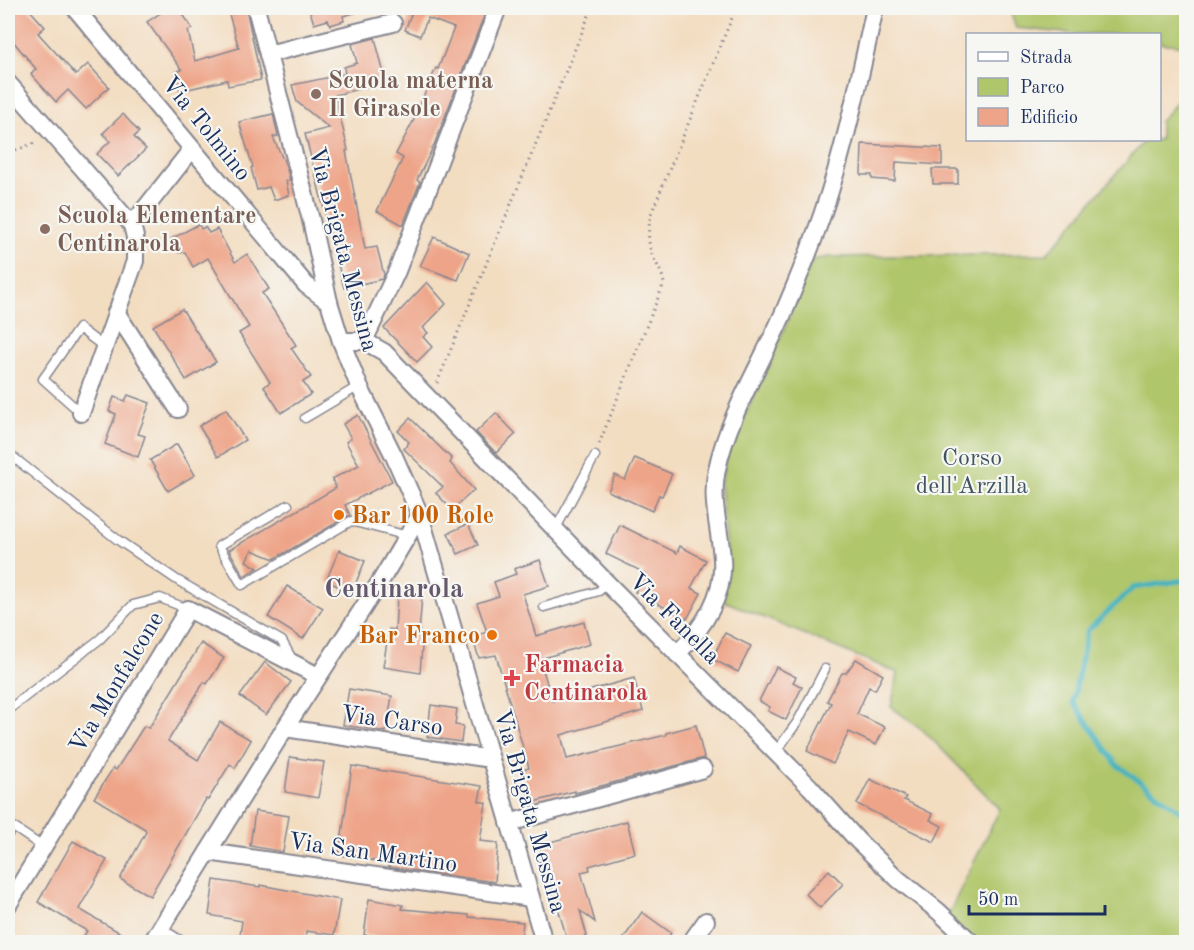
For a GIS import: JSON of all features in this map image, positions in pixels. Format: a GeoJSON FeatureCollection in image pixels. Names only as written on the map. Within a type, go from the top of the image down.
{"type":"FeatureCollection","features":[{"type":"Feature","properties":{"kind":"street","name":"Via Tolmino"},"geometry":{"type":"LineString","coordinates":[[75,8],[306,285],[329,302]]}},
{"type":"Feature","properties":{"kind":"street","name":"Via Brigata Messina"},"geometry":{"type":"LineString","coordinates":[[256,8],[311,220],[329,302],[341,341],[359,386],[420,515],[544,942]]}},
{"type":"Feature","properties":{"kind":"street"},"geometry":{"type":"LineString","coordinates":[[341,341],[364,340],[397,271],[498,8]]}},
{"type":"Feature","properties":{"kind":"street"},"geometry":{"type":"LineString","coordinates":[[676,654],[705,621],[720,585],[722,560],[713,495],[724,440],[786,307],[825,207],[848,128],[875,8]]}},
{"type":"Feature","properties":{"kind":"street"},"geometry":{"type":"LineString","coordinates":[[268,54],[393,23]]}},
{"type":"Feature","properties":{"kind":"street"},"geometry":{"type":"LineString","coordinates":[[8,83],[132,225],[135,237],[135,261],[81,413]]}},
{"type":"Feature","properties":{"kind":"street"},"geometry":{"type":"LineString","coordinates":[[132,225],[192,149]]}},
{"type":"Feature","properties":{"kind":"street"},"geometry":{"type":"LineString","coordinates":[[116,312],[178,409]]}},
{"type":"Feature","properties":{"kind":"street","name":"Via Fanella"},"geometry":{"type":"LineString","coordinates":[[364,340],[384,352],[873,856],[938,911],[970,942]]}},
{"type":"Feature","properties":{"kind":"street"},"geometry":{"type":"LineString","coordinates":[[156,935],[318,676],[381,582],[420,515]]}},
{"type":"Feature","properties":{"kind":"street","name":"Via Monfalcone"},"geometry":{"type":"LineString","coordinates":[[8,905],[188,609],[318,676]]}},
{"type":"Feature","properties":{"kind":"street","name":"Via Carso"},"geometry":{"type":"LineString","coordinates":[[285,728],[491,759]]}},
{"type":"Feature","properties":{"kind":"street"},"geometry":{"type":"LineString","coordinates":[[509,823],[703,769]]}},
{"type":"Feature","properties":{"kind":"street","name":"Via San Martino"},"geometry":{"type":"LineString","coordinates":[[208,852],[531,898]]}},
{"type":"Feature","properties":{"kind":"street"},"geometry":{"type":"LineString","coordinates":[[691,942],[706,921]]}},
{"type":"Feature","properties":{"kind":"lane"},"geometry":{"type":"LineString","coordinates":[[81,413],[43,379],[79,328],[104,346]]}},
{"type":"Feature","properties":{"kind":"lane"},"geometry":{"type":"LineString","coordinates":[[305,418],[359,386]]}},
{"type":"Feature","properties":{"kind":"lane"},"geometry":{"type":"LineString","coordinates":[[8,453],[118,540],[167,573],[282,642],[295,664]]}},
{"type":"Feature","properties":{"kind":"lane"},"geometry":{"type":"LineString","coordinates":[[555,530],[594,456]]}},
{"type":"Feature","properties":{"kind":"lane"},"geometry":{"type":"LineString","coordinates":[[288,505],[219,546],[243,585],[351,521],[408,536]]}},
{"type":"Feature","properties":{"kind":"lane"},"geometry":{"type":"LineString","coordinates":[[544,607],[599,591],[607,583]]}},
{"type":"Feature","properties":{"kind":"lane"},"geometry":{"type":"LineString","coordinates":[[8,710],[100,639],[133,605],[160,598],[188,609]]}},
{"type":"Feature","properties":{"kind":"lane"},"geometry":{"type":"LineString","coordinates":[[775,753],[798,721],[825,669]]}},
{"type":"Feature","properties":{"kind":"lane"},"geometry":{"type":"LineString","coordinates":[[8,834],[13,827],[43,847]]}},
{"type":"Feature","properties":{"kind":"lane"},"geometry":{"type":"LineString","coordinates":[[156,935],[183,942]]}},
{"type":"Feature","properties":{"kind":"path"},"geometry":{"type":"LineString","coordinates":[[425,396],[437,384],[592,8]]}},
{"type":"Feature","properties":{"kind":"path"},"geometry":{"type":"LineString","coordinates":[[594,456],[664,283],[662,271],[653,256],[647,234],[651,213],[736,8]]}},
{"type":"Feature","properties":{"kind":"path"},"geometry":{"type":"LineString","coordinates":[[10,152],[54,137]]}},
{"type":"Feature","properties":{"kind":"green space"},"geometry":{"type":"Polygon","coordinates":[[[1009,8],[1186,8],[1186,46],[1161,43],[1161,33],[1065,33],[1016,28],[1009,8]]]}},
{"type":"Feature","properties":{"kind":"green space","name":"Corso dell'Arzilla"},"geometry":{"type":"Polygon","coordinates":[[[1186,91],[1186,942],[962,942],[944,923],[1000,809],[923,730],[891,707],[898,673],[724,601],[726,550],[720,485],[726,458],[786,325],[812,260],[830,257],[1047,254],[1144,141],[1161,141],[1161,121],[1186,91]]]}},
{"type":"Feature","properties":{"kind":"building"},"geometry":{"type":"Polygon","coordinates":[[[8,8],[28,8],[45,27],[38,33],[76,75],[88,64],[109,87],[86,109],[68,90],[56,102],[31,74],[36,69],[8,35],[8,8]]]}},
{"type":"Feature","properties":{"kind":"building"},"geometry":{"type":"Polygon","coordinates":[[[168,8],[179,8],[192,28],[188,31],[195,61],[239,48],[227,8],[246,8],[261,80],[228,86],[227,80],[180,91],[175,72],[182,70],[147,22],[168,8]]]}},
{"type":"Feature","properties":{"kind":"building"},"geometry":{"type":"Polygon","coordinates":[[[309,8],[357,8],[358,12],[343,16],[344,21],[330,25],[328,20],[314,24],[309,8]]]}},
{"type":"Feature","properties":{"kind":"building"},"geometry":{"type":"Polygon","coordinates":[[[404,8],[487,8],[434,145],[417,180],[420,182],[403,225],[377,211],[403,158],[396,154],[419,110],[436,68],[438,69],[454,28],[428,18],[420,36],[405,30],[412,12],[404,8]]]}},
{"type":"Feature","properties":{"kind":"building"},"geometry":{"type":"Polygon","coordinates":[[[375,38],[386,82],[335,95],[348,150],[346,151],[365,249],[377,247],[384,275],[382,279],[344,288],[305,134],[329,128],[297,102],[292,85],[345,74],[344,67],[357,63],[352,44],[375,38]]]}},
{"type":"Feature","properties":{"kind":"building"},"geometry":{"type":"Polygon","coordinates":[[[123,114],[139,132],[134,137],[146,149],[118,176],[97,154],[110,141],[103,133],[123,114]]]}},
{"type":"Feature","properties":{"kind":"building"},"geometry":{"type":"Polygon","coordinates":[[[273,114],[278,136],[273,137],[290,180],[286,181],[289,195],[274,200],[269,187],[257,190],[251,168],[253,167],[239,122],[273,114]]]}},
{"type":"Feature","properties":{"kind":"building"},"geometry":{"type":"Polygon","coordinates":[[[862,144],[942,148],[942,165],[896,162],[895,181],[872,179],[872,175],[861,175],[862,144]]]}},
{"type":"Feature","properties":{"kind":"building"},"geometry":{"type":"Polygon","coordinates":[[[932,169],[958,169],[958,184],[933,184],[932,169]]]}},
{"type":"Feature","properties":{"kind":"building"},"geometry":{"type":"Polygon","coordinates":[[[199,224],[201,229],[205,227],[209,233],[217,229],[235,262],[247,254],[269,289],[262,293],[296,345],[291,348],[311,377],[303,382],[311,394],[281,413],[264,387],[270,382],[239,333],[249,327],[208,258],[193,267],[185,252],[179,253],[171,239],[199,224]]]}},
{"type":"Feature","properties":{"kind":"building"},"geometry":{"type":"Polygon","coordinates":[[[434,237],[469,253],[458,280],[420,266],[434,237]]]}},
{"type":"Feature","properties":{"kind":"building"},"geometry":{"type":"Polygon","coordinates":[[[427,282],[446,304],[423,328],[428,333],[423,337],[432,347],[417,362],[384,328],[427,282]]]}},
{"type":"Feature","properties":{"kind":"building"},"geometry":{"type":"Polygon","coordinates":[[[182,309],[216,362],[186,380],[153,326],[182,309]]]}},
{"type":"Feature","properties":{"kind":"building"},"geometry":{"type":"Polygon","coordinates":[[[128,395],[150,403],[138,434],[145,436],[138,457],[105,444],[116,414],[109,411],[114,397],[125,401],[128,395]]]}},
{"type":"Feature","properties":{"kind":"building"},"geometry":{"type":"Polygon","coordinates":[[[226,409],[245,440],[218,457],[199,426],[226,409]]]}},
{"type":"Feature","properties":{"kind":"building"},"geometry":{"type":"Polygon","coordinates":[[[496,413],[516,434],[496,453],[476,432],[496,413]]]}},
{"type":"Feature","properties":{"kind":"building"},"geometry":{"type":"Polygon","coordinates":[[[358,415],[392,481],[345,505],[350,515],[274,559],[252,550],[246,561],[258,568],[244,576],[229,550],[336,488],[332,479],[359,465],[346,442],[351,438],[343,424],[358,415]]]}},
{"type":"Feature","properties":{"kind":"building"},"geometry":{"type":"Polygon","coordinates":[[[410,418],[452,459],[450,463],[474,490],[452,510],[436,493],[443,487],[404,449],[409,442],[398,431],[410,418]]]}},
{"type":"Feature","properties":{"kind":"building"},"geometry":{"type":"Polygon","coordinates":[[[177,444],[195,475],[168,491],[150,460],[177,444]]]}},
{"type":"Feature","properties":{"kind":"building"},"geometry":{"type":"Polygon","coordinates":[[[635,458],[672,474],[652,511],[608,491],[615,475],[625,480],[635,458]]]}},
{"type":"Feature","properties":{"kind":"building"},"geometry":{"type":"Polygon","coordinates":[[[468,524],[478,545],[458,554],[448,533],[468,524]]]}},
{"type":"Feature","properties":{"kind":"building"},"geometry":{"type":"Polygon","coordinates":[[[620,525],[677,553],[680,546],[706,560],[691,588],[701,593],[687,619],[635,592],[645,573],[606,554],[620,525]]]}},
{"type":"Feature","properties":{"kind":"building"},"geometry":{"type":"Polygon","coordinates":[[[339,550],[365,561],[352,592],[326,581],[339,550]]]}},
{"type":"Feature","properties":{"kind":"building"},"geometry":{"type":"Polygon","coordinates":[[[540,560],[549,586],[523,594],[536,636],[584,622],[590,644],[540,659],[552,701],[634,678],[643,711],[561,735],[567,759],[666,735],[666,733],[696,725],[704,758],[530,803],[522,770],[529,768],[496,655],[479,658],[472,637],[487,632],[477,603],[499,596],[494,582],[516,574],[514,569],[540,560]]]}},
{"type":"Feature","properties":{"kind":"building"},"geometry":{"type":"Polygon","coordinates":[[[287,586],[323,608],[303,639],[268,617],[287,586]]]}},
{"type":"Feature","properties":{"kind":"building"},"geometry":{"type":"Polygon","coordinates":[[[397,596],[422,597],[419,633],[423,634],[420,673],[383,667],[389,629],[395,630],[397,596]]]}},
{"type":"Feature","properties":{"kind":"building"},"geometry":{"type":"Polygon","coordinates":[[[725,633],[751,646],[738,672],[712,659],[725,633]]]}},
{"type":"Feature","properties":{"kind":"building"},"geometry":{"type":"Polygon","coordinates":[[[201,643],[224,658],[207,684],[204,682],[168,741],[198,760],[220,722],[251,740],[235,768],[230,764],[208,800],[206,799],[150,896],[120,879],[146,832],[145,829],[94,798],[113,768],[116,770],[144,726],[149,728],[201,643]]]}},
{"type":"Feature","properties":{"kind":"building"},"geometry":{"type":"Polygon","coordinates":[[[856,659],[883,675],[875,690],[869,687],[857,714],[885,727],[876,745],[849,732],[833,764],[807,751],[831,703],[827,701],[842,673],[846,673],[856,659]]]}},
{"type":"Feature","properties":{"kind":"building"},"geometry":{"type":"Polygon","coordinates":[[[265,662],[291,682],[266,715],[240,696],[265,662]]]}},
{"type":"Feature","properties":{"kind":"building"},"geometry":{"type":"Polygon","coordinates":[[[776,667],[796,677],[793,682],[802,687],[786,720],[768,711],[770,707],[759,701],[776,667]]]}},
{"type":"Feature","properties":{"kind":"building"},"geometry":{"type":"Polygon","coordinates":[[[349,689],[392,696],[386,732],[343,725],[349,689]]]}},
{"type":"Feature","properties":{"kind":"building"},"geometry":{"type":"Polygon","coordinates":[[[431,705],[457,709],[455,725],[463,726],[461,742],[427,737],[431,705]]]}},
{"type":"Feature","properties":{"kind":"building"},"geometry":{"type":"Polygon","coordinates":[[[290,757],[324,762],[318,798],[285,792],[290,757]]]}},
{"type":"Feature","properties":{"kind":"building"},"geometry":{"type":"Polygon","coordinates":[[[352,766],[482,786],[479,801],[486,803],[480,841],[498,843],[495,882],[388,867],[388,863],[339,855],[352,766]]]}},
{"type":"Feature","properties":{"kind":"building"},"geometry":{"type":"Polygon","coordinates":[[[870,779],[906,797],[904,800],[933,814],[930,820],[942,826],[934,842],[857,804],[870,779]]]}},
{"type":"Feature","properties":{"kind":"building"},"geometry":{"type":"Polygon","coordinates":[[[255,811],[289,816],[283,852],[250,846],[255,811]]]}},
{"type":"Feature","properties":{"kind":"building"},"geometry":{"type":"Polygon","coordinates":[[[627,821],[635,853],[589,866],[590,870],[581,872],[595,922],[580,911],[587,936],[568,942],[539,845],[627,821]]]}},
{"type":"Feature","properties":{"kind":"building"},"geometry":{"type":"Polygon","coordinates":[[[73,841],[107,860],[79,909],[136,942],[80,942],[87,931],[38,902],[73,841]]]}},
{"type":"Feature","properties":{"kind":"building"},"geometry":{"type":"Polygon","coordinates":[[[829,870],[843,884],[820,908],[806,894],[829,870]]]}},
{"type":"Feature","properties":{"kind":"building"},"geometry":{"type":"Polygon","coordinates":[[[214,880],[260,887],[260,885],[340,900],[334,935],[306,931],[305,942],[239,942],[242,921],[209,915],[214,880]]]}},
{"type":"Feature","properties":{"kind":"building"},"geometry":{"type":"Polygon","coordinates":[[[369,899],[403,905],[402,909],[523,922],[521,942],[412,942],[364,935],[369,899]]]}},
{"type":"Feature","properties":{"kind":"building"},"geometry":{"type":"Polygon","coordinates":[[[642,912],[671,933],[665,942],[621,942],[642,912]]]}},
{"type":"Feature","properties":{"kind":"waterway"},"geometry":{"type":"LineString","coordinates":[[1186,580],[1133,588],[1087,631],[1073,702],[1117,765],[1186,815]]}},
{"type":"Feature","properties":{"kind":"place","name":"Scuola materna Il Girasole"},"geometry":{"type":"Point","coordinates":[316,94]}},
{"type":"Feature","properties":{"kind":"place","name":"Scuola Elementare Centinarola"},"geometry":{"type":"Point","coordinates":[45,229]}},
{"type":"Feature","properties":{"kind":"place","name":"Bar 100 Role"},"geometry":{"type":"Point","coordinates":[339,515]}},
{"type":"Feature","properties":{"kind":"place","name":"Bar Franco"},"geometry":{"type":"Point","coordinates":[492,635]}},
{"type":"Feature","properties":{"kind":"place","name":"Farmacia Centinarola"},"geometry":{"type":"Point","coordinates":[512,678]}},
{"type":"Feature","properties":{"kind":"district","name":"Centinarola"},"geometry":{"type":"Point","coordinates":[394,588]}}]}
